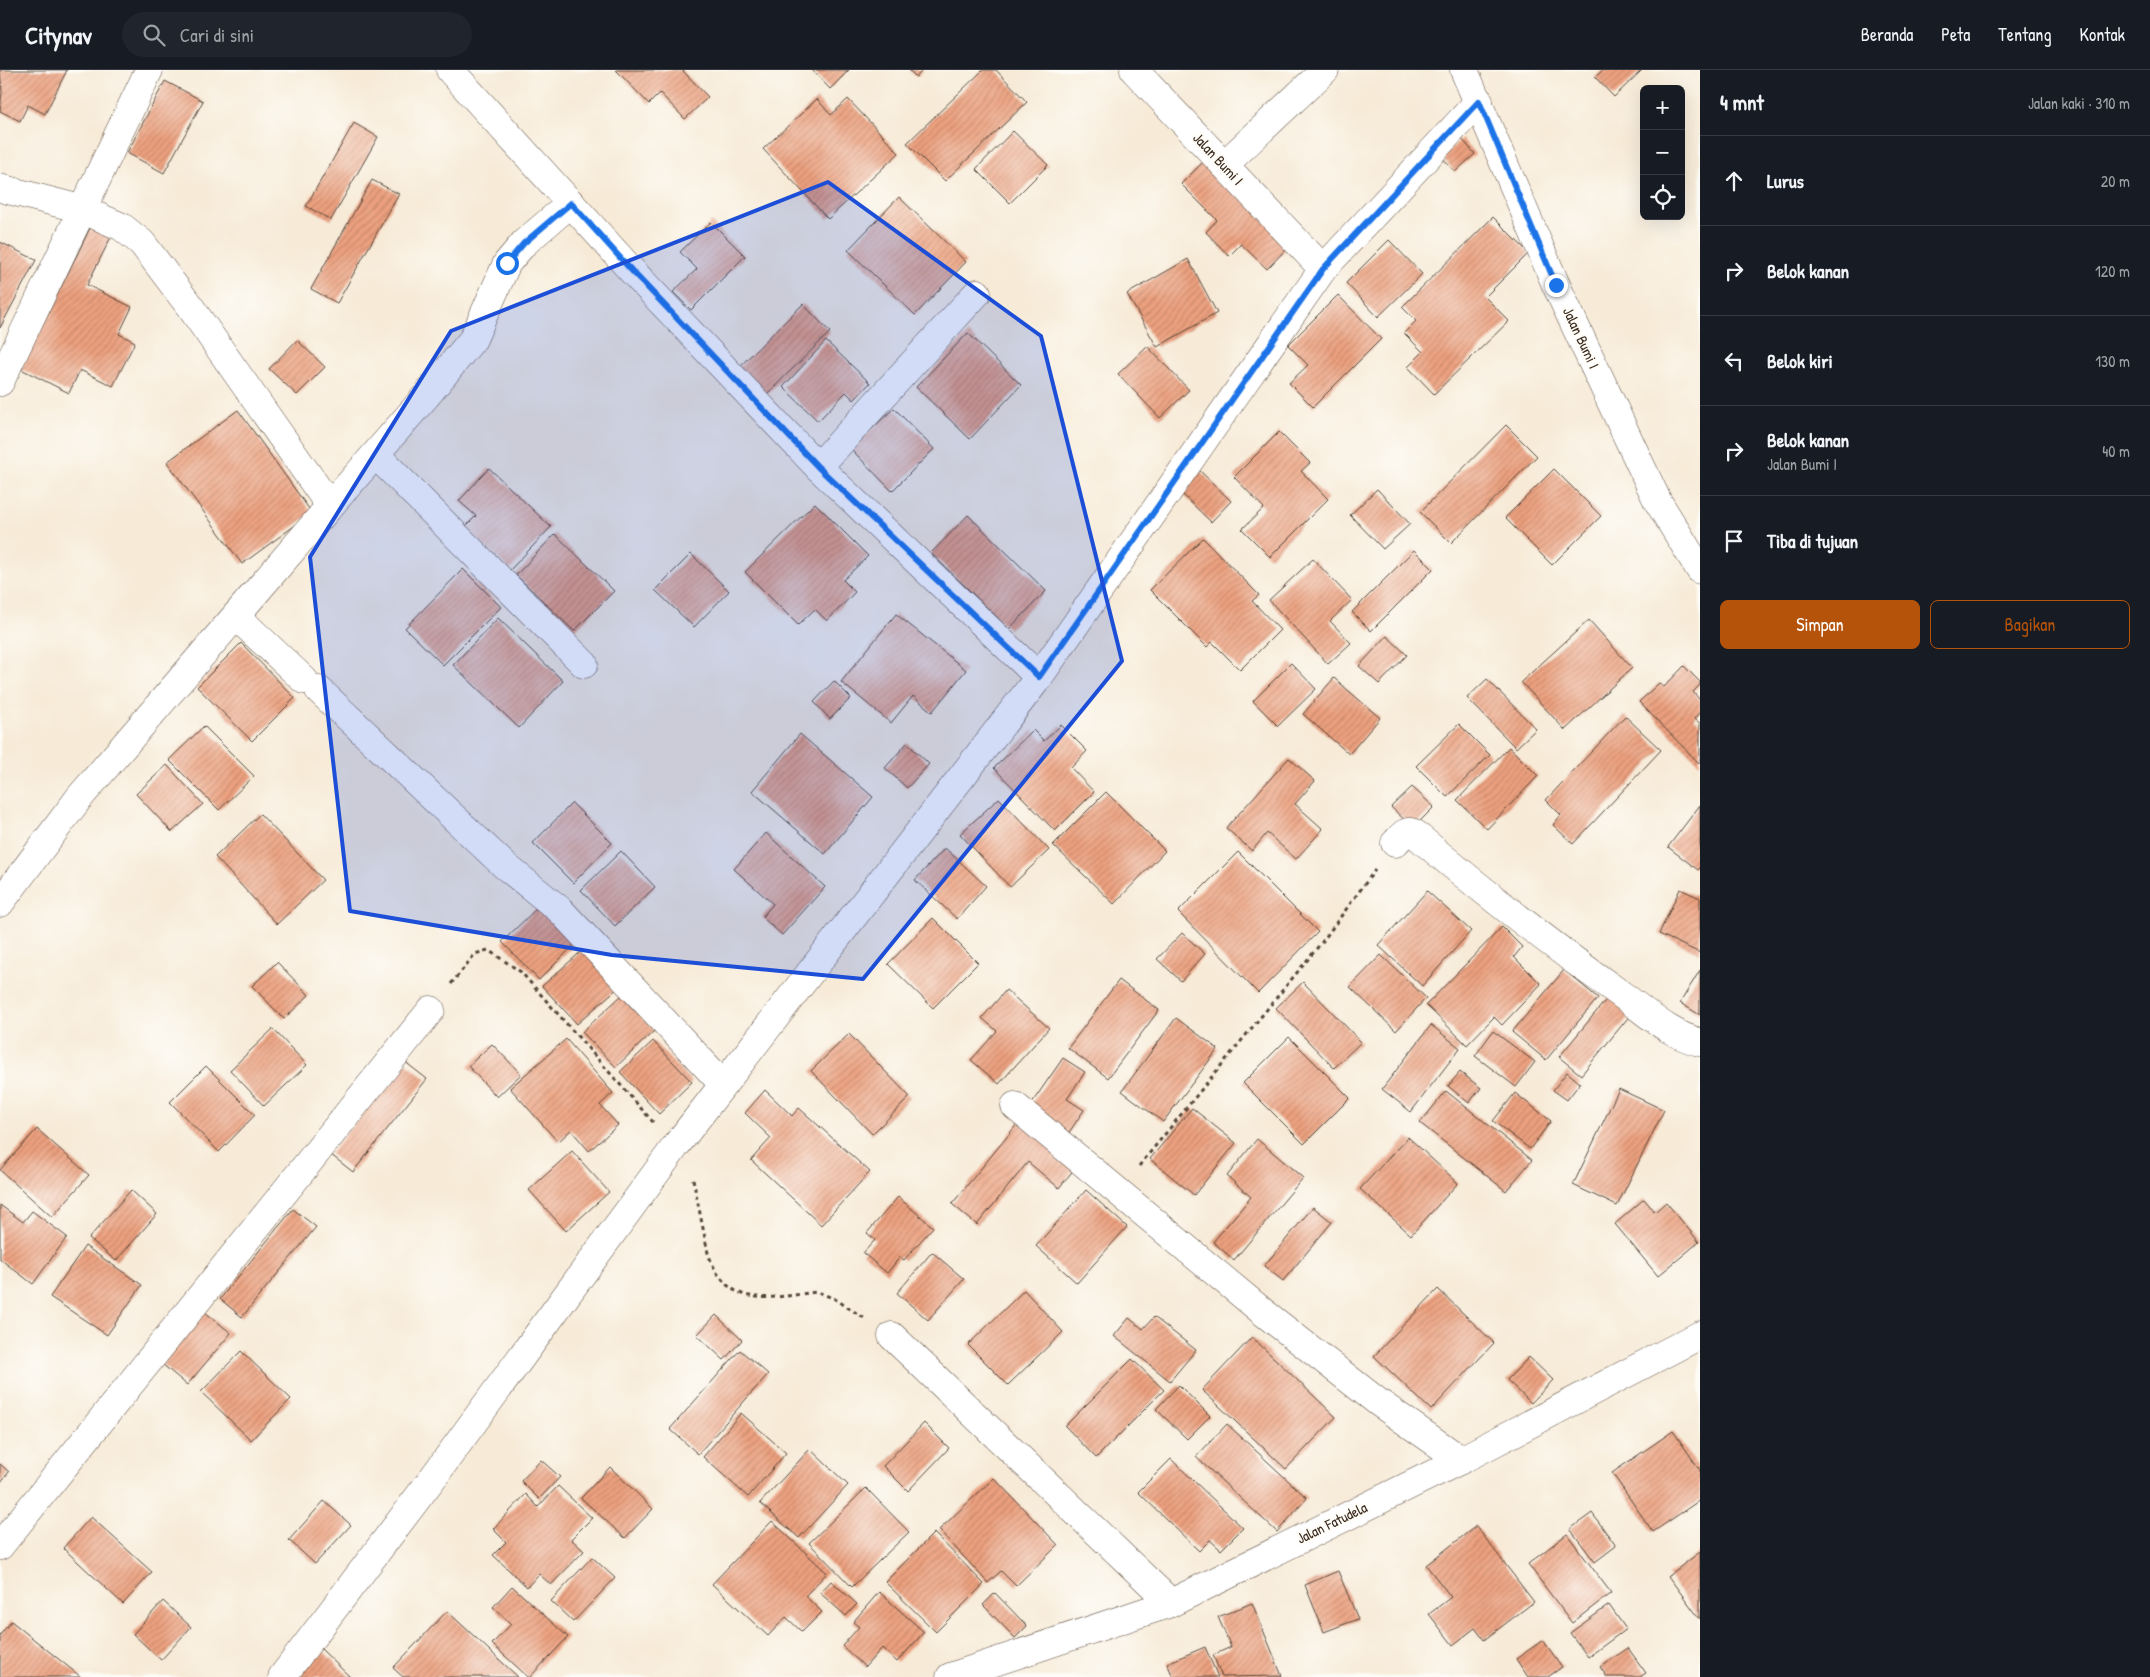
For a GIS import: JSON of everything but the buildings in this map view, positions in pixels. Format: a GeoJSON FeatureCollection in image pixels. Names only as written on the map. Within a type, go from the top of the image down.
{"type":"FeatureCollection","features":[{"type":"Feature","properties":{"kind":"street"},"geometry":{"type":"LineString","coordinates":[[0,382],[149,70]]}},
{"type":"Feature","properties":{"kind":"street"},"geometry":{"type":"LineString","coordinates":[[450,70],[632,271],[818,467],[1039,677]]}},
{"type":"Feature","properties":{"kind":"street","name":"Jalan Bumi I"},"geometry":{"type":"LineString","coordinates":[[1134,70],[1323,269]]}},
{"type":"Feature","properties":{"kind":"street"},"geometry":{"type":"LineString","coordinates":[[1224,165],[1325,70]]}},
{"type":"Feature","properties":{"kind":"street","name":"Jalan Bumi I"},"geometry":{"type":"LineString","coordinates":[[1464,70],[1479,101],[1568,312],[1657,500],[1700,570]]}},
{"type":"Feature","properties":{"kind":"street"},"geometry":{"type":"LineString","coordinates":[[282,1677],[432,1479],[723,1084],[1039,677],[1323,269],[1479,101]]}},
{"type":"Feature","properties":{"kind":"street"},"geometry":{"type":"LineString","coordinates":[[0,188],[81,209],[122,227],[142,243],[191,308],[330,506]]}},
{"type":"Feature","properties":{"kind":"street"},"geometry":{"type":"LineString","coordinates":[[0,903],[79,798],[376,455],[473,339],[507,263],[524,243],[571,203]]}},
{"type":"Feature","properties":{"kind":"street"},"geometry":{"type":"LineString","coordinates":[[818,467],[977,293]]}},
{"type":"Feature","properties":{"kind":"street"},"geometry":{"type":"LineString","coordinates":[[376,455],[584,664]]}},
{"type":"Feature","properties":{"kind":"street"},"geometry":{"type":"LineString","coordinates":[[236,616],[504,865],[560,910],[723,1084]]}},
{"type":"Feature","properties":{"kind":"street"},"geometry":{"type":"LineString","coordinates":[[1395,843],[1404,833],[1410,831],[1414,833],[1512,914],[1568,957],[1677,1034],[1700,1042]]}},
{"type":"Feature","properties":{"kind":"street"},"geometry":{"type":"LineString","coordinates":[[0,1546],[431,1010]]}},
{"type":"Feature","properties":{"kind":"street"},"geometry":{"type":"LineString","coordinates":[[1015,1106],[1263,1312],[1378,1402],[1461,1460]]}},
{"type":"Feature","properties":{"kind":"street"},"geometry":{"type":"LineString","coordinates":[[892,1336],[1171,1603]]}},
{"type":"Feature","properties":{"kind":"street","name":"Jalan Fatudela"},"geometry":{"type":"LineString","coordinates":[[950,1677],[1171,1603],[1461,1460],[1700,1336]]}},
{"type":"Feature","properties":{"kind":"path"},"geometry":{"type":"LineString","coordinates":[[1118,1192],[1322,942],[1395,843]]}},
{"type":"Feature","properties":{"kind":"path"},"geometry":{"type":"LineString","coordinates":[[431,1010],[475,954],[488,950],[501,957],[521,972],[674,1149],[691,1173],[708,1253],[712,1263],[727,1284],[738,1292],[758,1299],[818,1292],[826,1294],[892,1336]]}},
{"type":"Feature","properties":{"kind":"highlighted area"},"geometry":{"type":"Polygon","coordinates":[[[828,182],[1041,336],[1122,661],[863,979],[612,955],[350,911],[310,557],[451,331],[828,182]]]}},
{"type":"Feature","properties":{"kind":"route"},"geometry":{"type":"LineString","coordinates":[[507,263],[524,243],[571,203],[632,271],[818,467],[1039,677],[1323,269],[1479,101],[1556,285]]}}]}
